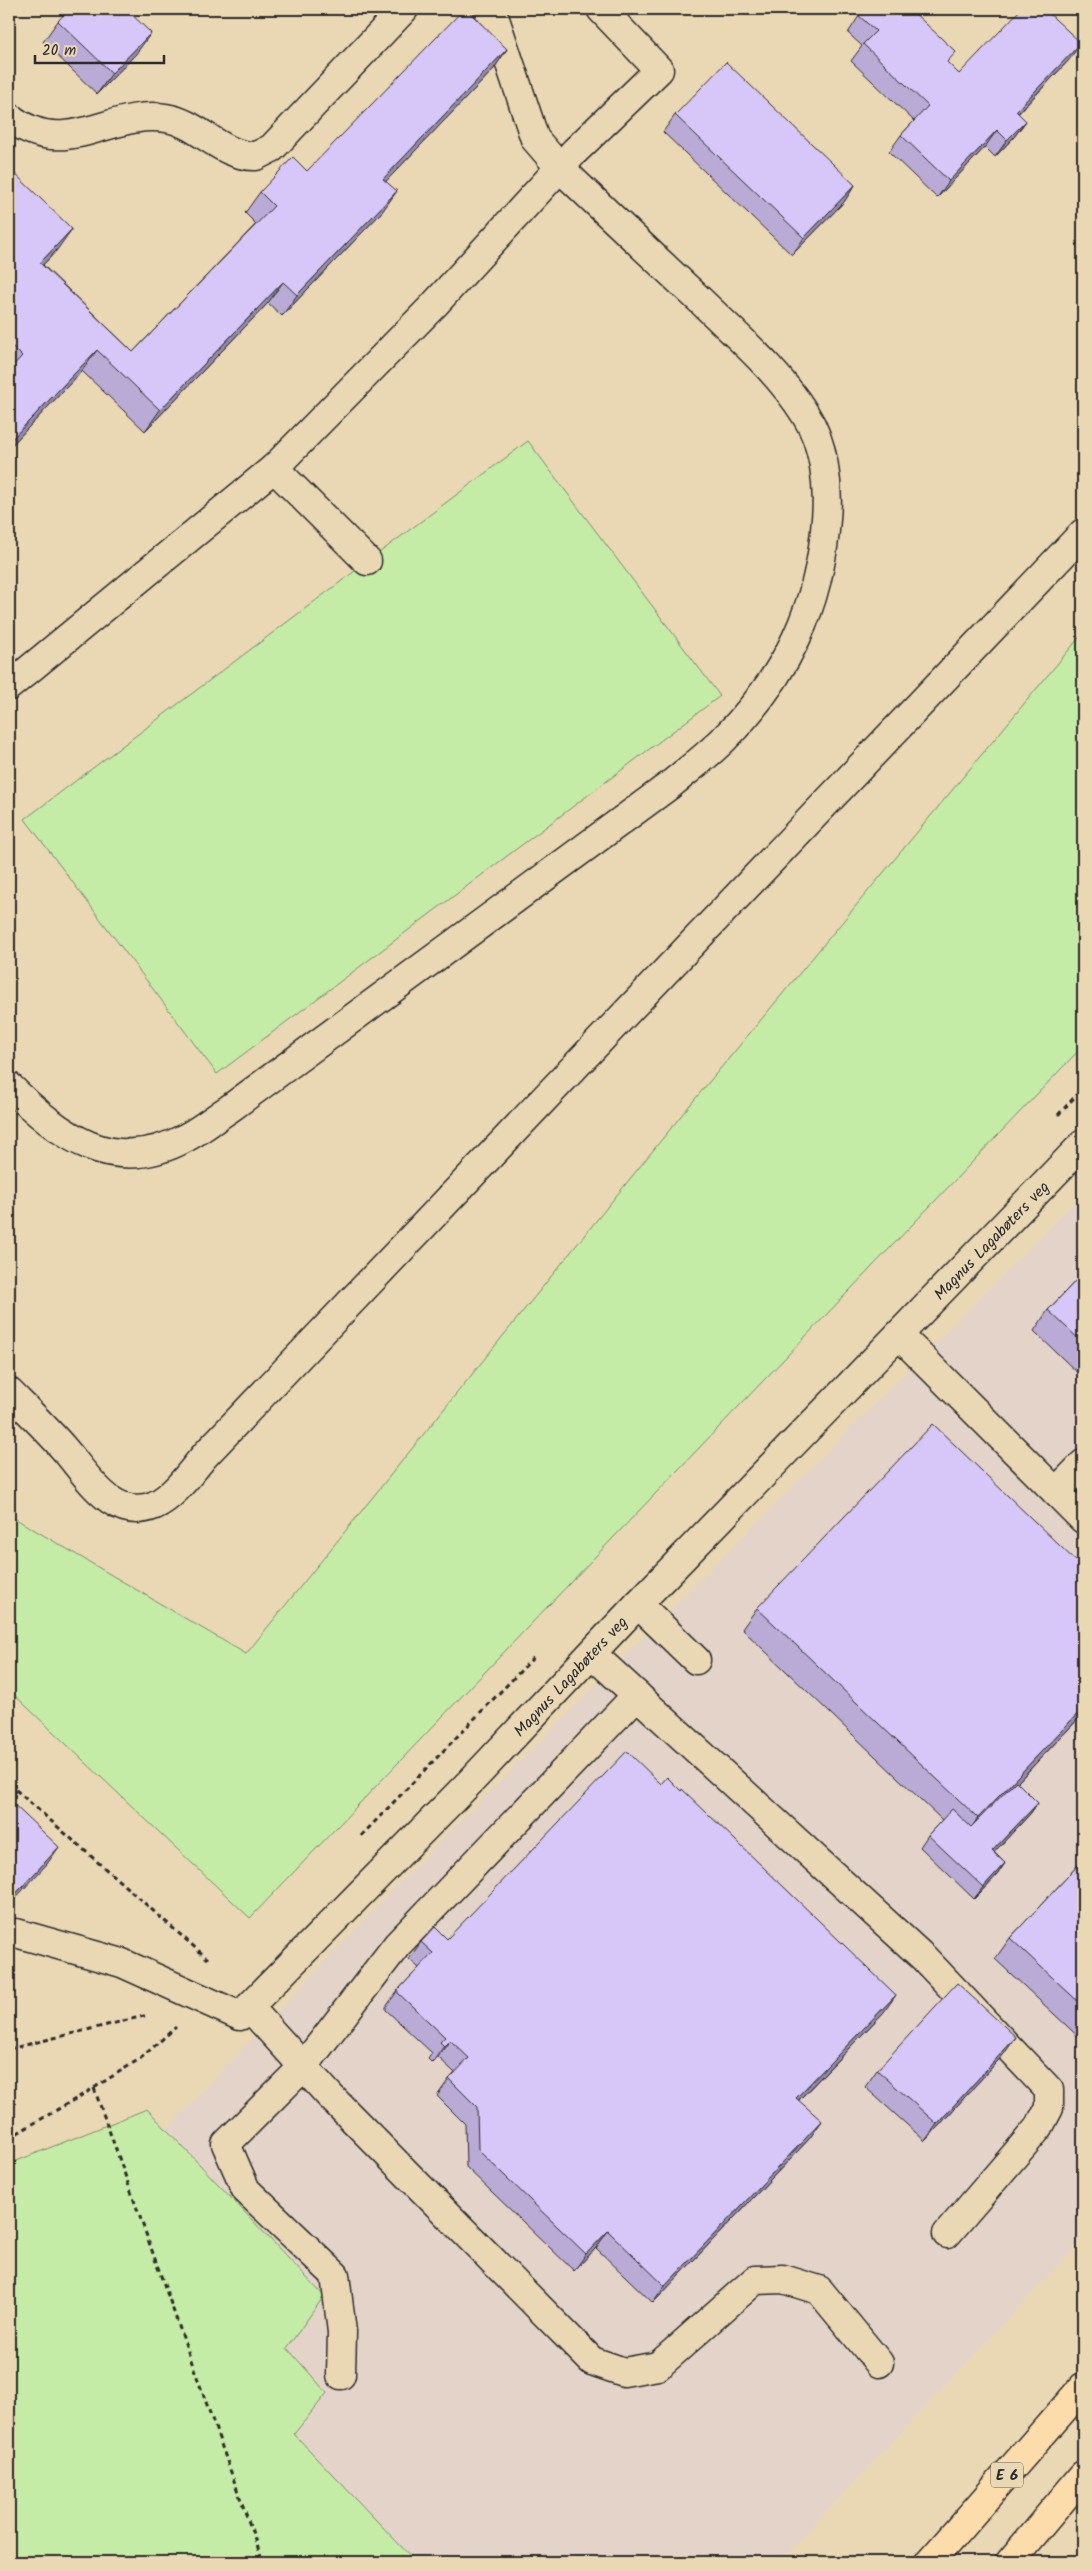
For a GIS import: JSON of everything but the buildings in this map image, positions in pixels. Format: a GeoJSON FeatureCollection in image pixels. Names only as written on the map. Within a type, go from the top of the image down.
{"type":"FeatureCollection","features":[{"type":"Feature","properties":{"kind":"highway","name":"E 6"},"geometry":{"type":"LineString","coordinates":[[930,2562],[1083,2387]]}},
{"type":"Feature","properties":{"kind":"highway"},"geometry":{"type":"LineString","coordinates":[[1010,2562],[1083,2475]]}},
{"type":"Feature","properties":{"kind":"street"},"geometry":{"type":"LineString","coordinates":[[9,117],[41,134],[66,135],[80,134],[143,118],[166,118],[193,127],[230,151],[256,156],[272,148],[404,9]]}},
{"type":"Feature","properties":{"kind":"street"},"geometry":{"type":"LineString","coordinates":[[9,1086],[42,1118],[88,1146],[111,1152],[133,1153],[157,1148],[186,1137],[229,1109],[670,785],[722,741],[751,710],[778,672],[799,634],[816,590],[824,546],[827,505],[824,470],[816,437],[806,414],[756,354],[560,168],[535,139],[495,19],[488,9]]}},
{"type":"Feature","properties":{"kind":"street"},"geometry":{"type":"LineString","coordinates":[[9,686],[274,468],[434,305],[560,168],[659,70],[601,9]]}},
{"type":"Feature","properties":{"kind":"street"},"geometry":{"type":"LineString","coordinates":[[274,468],[367,562]]}},
{"type":"Feature","properties":{"kind":"street"},"geometry":{"type":"LineString","coordinates":[[9,1392],[65,1450],[87,1480],[106,1498],[123,1506],[138,1508],[155,1505],[174,1491],[206,1454],[549,1092],[1083,533]]}},
{"type":"Feature","properties":{"kind":"street","name":"Magnus Lagabøters veg"},"geometry":{"type":"LineString","coordinates":[[245,2012],[592,1654],[638,1604],[900,1336],[1083,1144]]}},
{"type":"Feature","properties":{"kind":"street"},"geometry":{"type":"LineString","coordinates":[[900,1336],[1083,1519]]}},
{"type":"Feature","properties":{"kind":"street"},"geometry":{"type":"LineString","coordinates":[[1056,1492],[1083,1464]]}},
{"type":"Feature","properties":{"kind":"street"},"geometry":{"type":"LineString","coordinates":[[638,1604],[696,1660]]}},
{"type":"Feature","properties":{"kind":"street"},"geometry":{"type":"LineString","coordinates":[[592,1654],[924,1958],[1049,2090],[1049,2108],[1040,2127],[947,2234]]}},
{"type":"Feature","properties":{"kind":"street"},"geometry":{"type":"LineString","coordinates":[[341,2375],[342,2332],[335,2275],[246,2190],[226,2144],[303,2067],[397,1945],[637,1695]]}},
{"type":"Feature","properties":{"kind":"street"},"geometry":{"type":"LineString","coordinates":[[16,1933],[122,1963],[204,2001],[245,2012],[303,2067],[592,2361],[624,2372],[658,2366],[755,2280],[783,2279],[818,2290],[879,2363]]}},
{"type":"Feature","properties":{"kind":"path"},"geometry":{"type":"LineString","coordinates":[[1056,1117],[1083,1088]]}},
{"type":"Feature","properties":{"kind":"path"},"geometry":{"type":"LineString","coordinates":[[357,1841],[540,1651]]}},
{"type":"Feature","properties":{"kind":"path"},"geometry":{"type":"LineString","coordinates":[[9,1784],[229,1978],[140,2058],[94,2088],[9,2138]]}},
{"type":"Feature","properties":{"kind":"path"},"geometry":{"type":"LineString","coordinates":[[9,2049],[204,2001]]}},
{"type":"Feature","properties":{"kind":"path"},"geometry":{"type":"LineString","coordinates":[[94,2088],[263,2562]]}},
{"type":"Feature","properties":{"kind":"shaded area"},"geometry":{"type":"Polygon","coordinates":[[[1083,1194],[1083,2239],[779,2562],[416,2562],[293,2434],[327,2393],[287,2348],[324,2296],[147,2109],[168,2128],[394,1888],[1083,1194]]]}},
{"type":"Feature","properties":{"kind":"green space"},"geometry":{"type":"Polygon","coordinates":[[[528,441],[720,696],[217,1074],[25,819],[528,441]]]}},
{"type":"Feature","properties":{"kind":"green space"},"geometry":{"type":"Polygon","coordinates":[[[1083,633],[1083,1046],[250,1918],[9,1690],[9,1515],[246,1654],[680,1117],[1083,633]]]}},
{"type":"Feature","properties":{"kind":"green space"},"geometry":{"type":"Polygon","coordinates":[[[147,2109],[324,2296],[287,2348],[327,2393],[294,2434],[416,2562],[9,2562],[9,2164],[147,2109]]]}}]}
